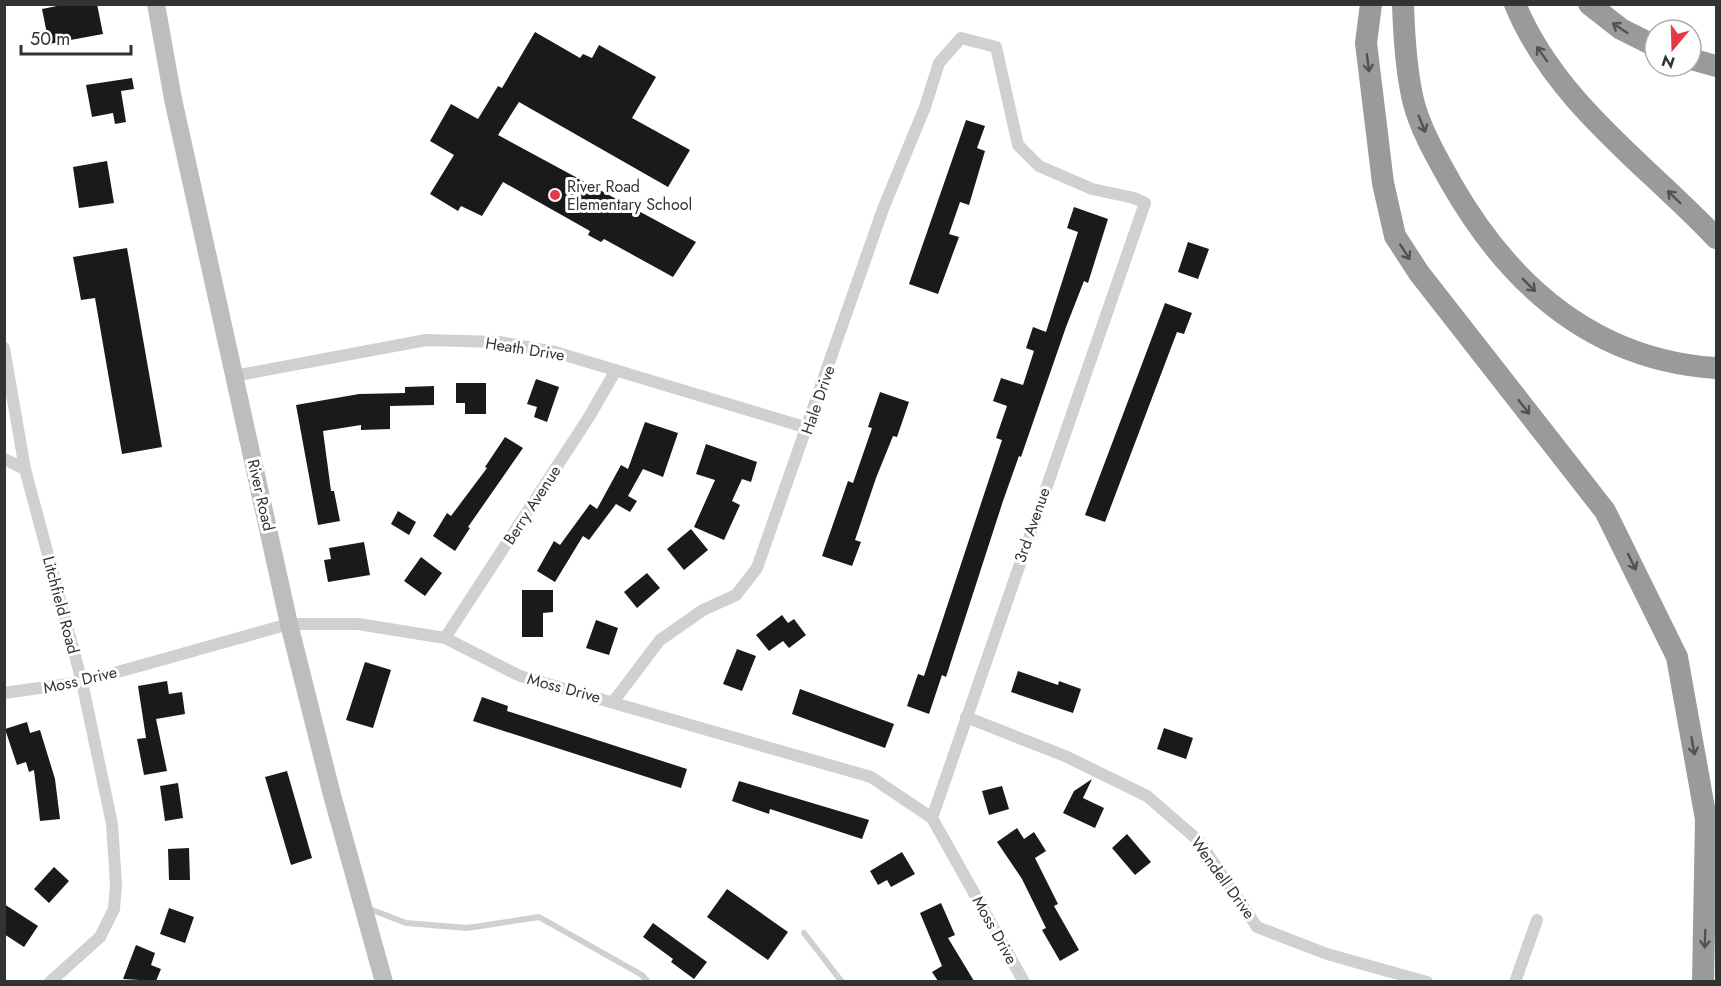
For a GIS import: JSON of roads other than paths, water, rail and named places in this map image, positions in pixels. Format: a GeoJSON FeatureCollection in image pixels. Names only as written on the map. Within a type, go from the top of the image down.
{"type":"FeatureCollection","features":[{"type":"Feature","properties":{"kind":"highway"},"geometry":{"type":"LineString","coordinates":[[1371,4],[1366,43],[1383,183],[1395,236],[1419,273],[1605,511],[1677,657],[1706,819],[1703,981]]}},
{"type":"Feature","properties":{"kind":"highway"},"geometry":{"type":"LineString","coordinates":[[1403,4],[1413,101],[1430,141],[1461,200],[1514,269],[1561,314],[1598,337],[1660,359],[1716,368]]}},
{"type":"Feature","properties":{"kind":"highway"},"geometry":{"type":"LineString","coordinates":[[1515,4],[1538,49],[1592,118],[1716,237]]}},
{"type":"Feature","properties":{"kind":"highway"},"geometry":{"type":"LineString","coordinates":[[1589,4],[1621,30],[1643,40]]}},
{"type":"Feature","properties":{"kind":"highway"},"geometry":{"type":"LineString","coordinates":[[1715,981],[1716,974]]}},
{"type":"Feature","properties":{"kind":"main road","name":"River Road"},"geometry":{"type":"LineString","coordinates":[[156,4],[173,99],[289,624],[332,795],[384,981]]}},
{"type":"Feature","properties":{"kind":"street","name":"3rd Avenue"},"geometry":{"type":"LineString","coordinates":[[932,818],[1145,203],[1134,198],[1092,189],[1039,166],[1018,145],[996,47],[961,38],[953,47]]}},
{"type":"Feature","properties":{"kind":"street","name":"Hale Drive"},"geometry":{"type":"LineString","coordinates":[[613,702],[660,640],[703,610],[736,595],[757,568],[884,209],[925,107],[939,63],[953,47]]}},
{"type":"Feature","properties":{"kind":"street","name":"Heath Drive"},"geometry":{"type":"LineString","coordinates":[[234,376],[426,340],[499,342],[555,352],[808,428]]}},
{"type":"Feature","properties":{"kind":"street","name":"Litchfield Road"},"geometry":{"type":"LineString","coordinates":[[4,348],[25,469],[82,682],[112,824],[116,884],[114,909],[100,937],[50,981]]}},
{"type":"Feature","properties":{"kind":"street","name":"Berry Avenue"},"geometry":{"type":"LineString","coordinates":[[445,638],[589,417],[616,370]]}},
{"type":"Feature","properties":{"kind":"street"},"geometry":{"type":"LineString","coordinates":[[4,459],[25,469]]}},
{"type":"Feature","properties":{"kind":"street","name":"Moss Drive"},"geometry":{"type":"LineString","coordinates":[[4,693],[82,682],[289,624],[358,624],[445,638],[520,676],[871,777],[932,818],[1024,981]]}},
{"type":"Feature","properties":{"kind":"street","name":"Wendell Drive"},"geometry":{"type":"LineString","coordinates":[[966,717],[1065,756],[1147,796],[1199,841],[1257,927],[1327,954],[1427,981]]}},
{"type":"Feature","properties":{"kind":"street"},"geometry":{"type":"LineString","coordinates":[[1515,981],[1537,920]]}},
{"type":"Feature","properties":{"kind":"lane"},"geometry":{"type":"LineString","coordinates":[[364,906],[406,923],[467,928],[539,917],[642,975],[648,981]]}},
{"type":"Feature","properties":{"kind":"lane"},"geometry":{"type":"LineString","coordinates":[[804,933],[842,981]]}},
{"type":"Feature","properties":{"kind":"place","name":"River Road Elementary School"},"geometry":{"type":"Point","coordinates":[555,195]}}]}
